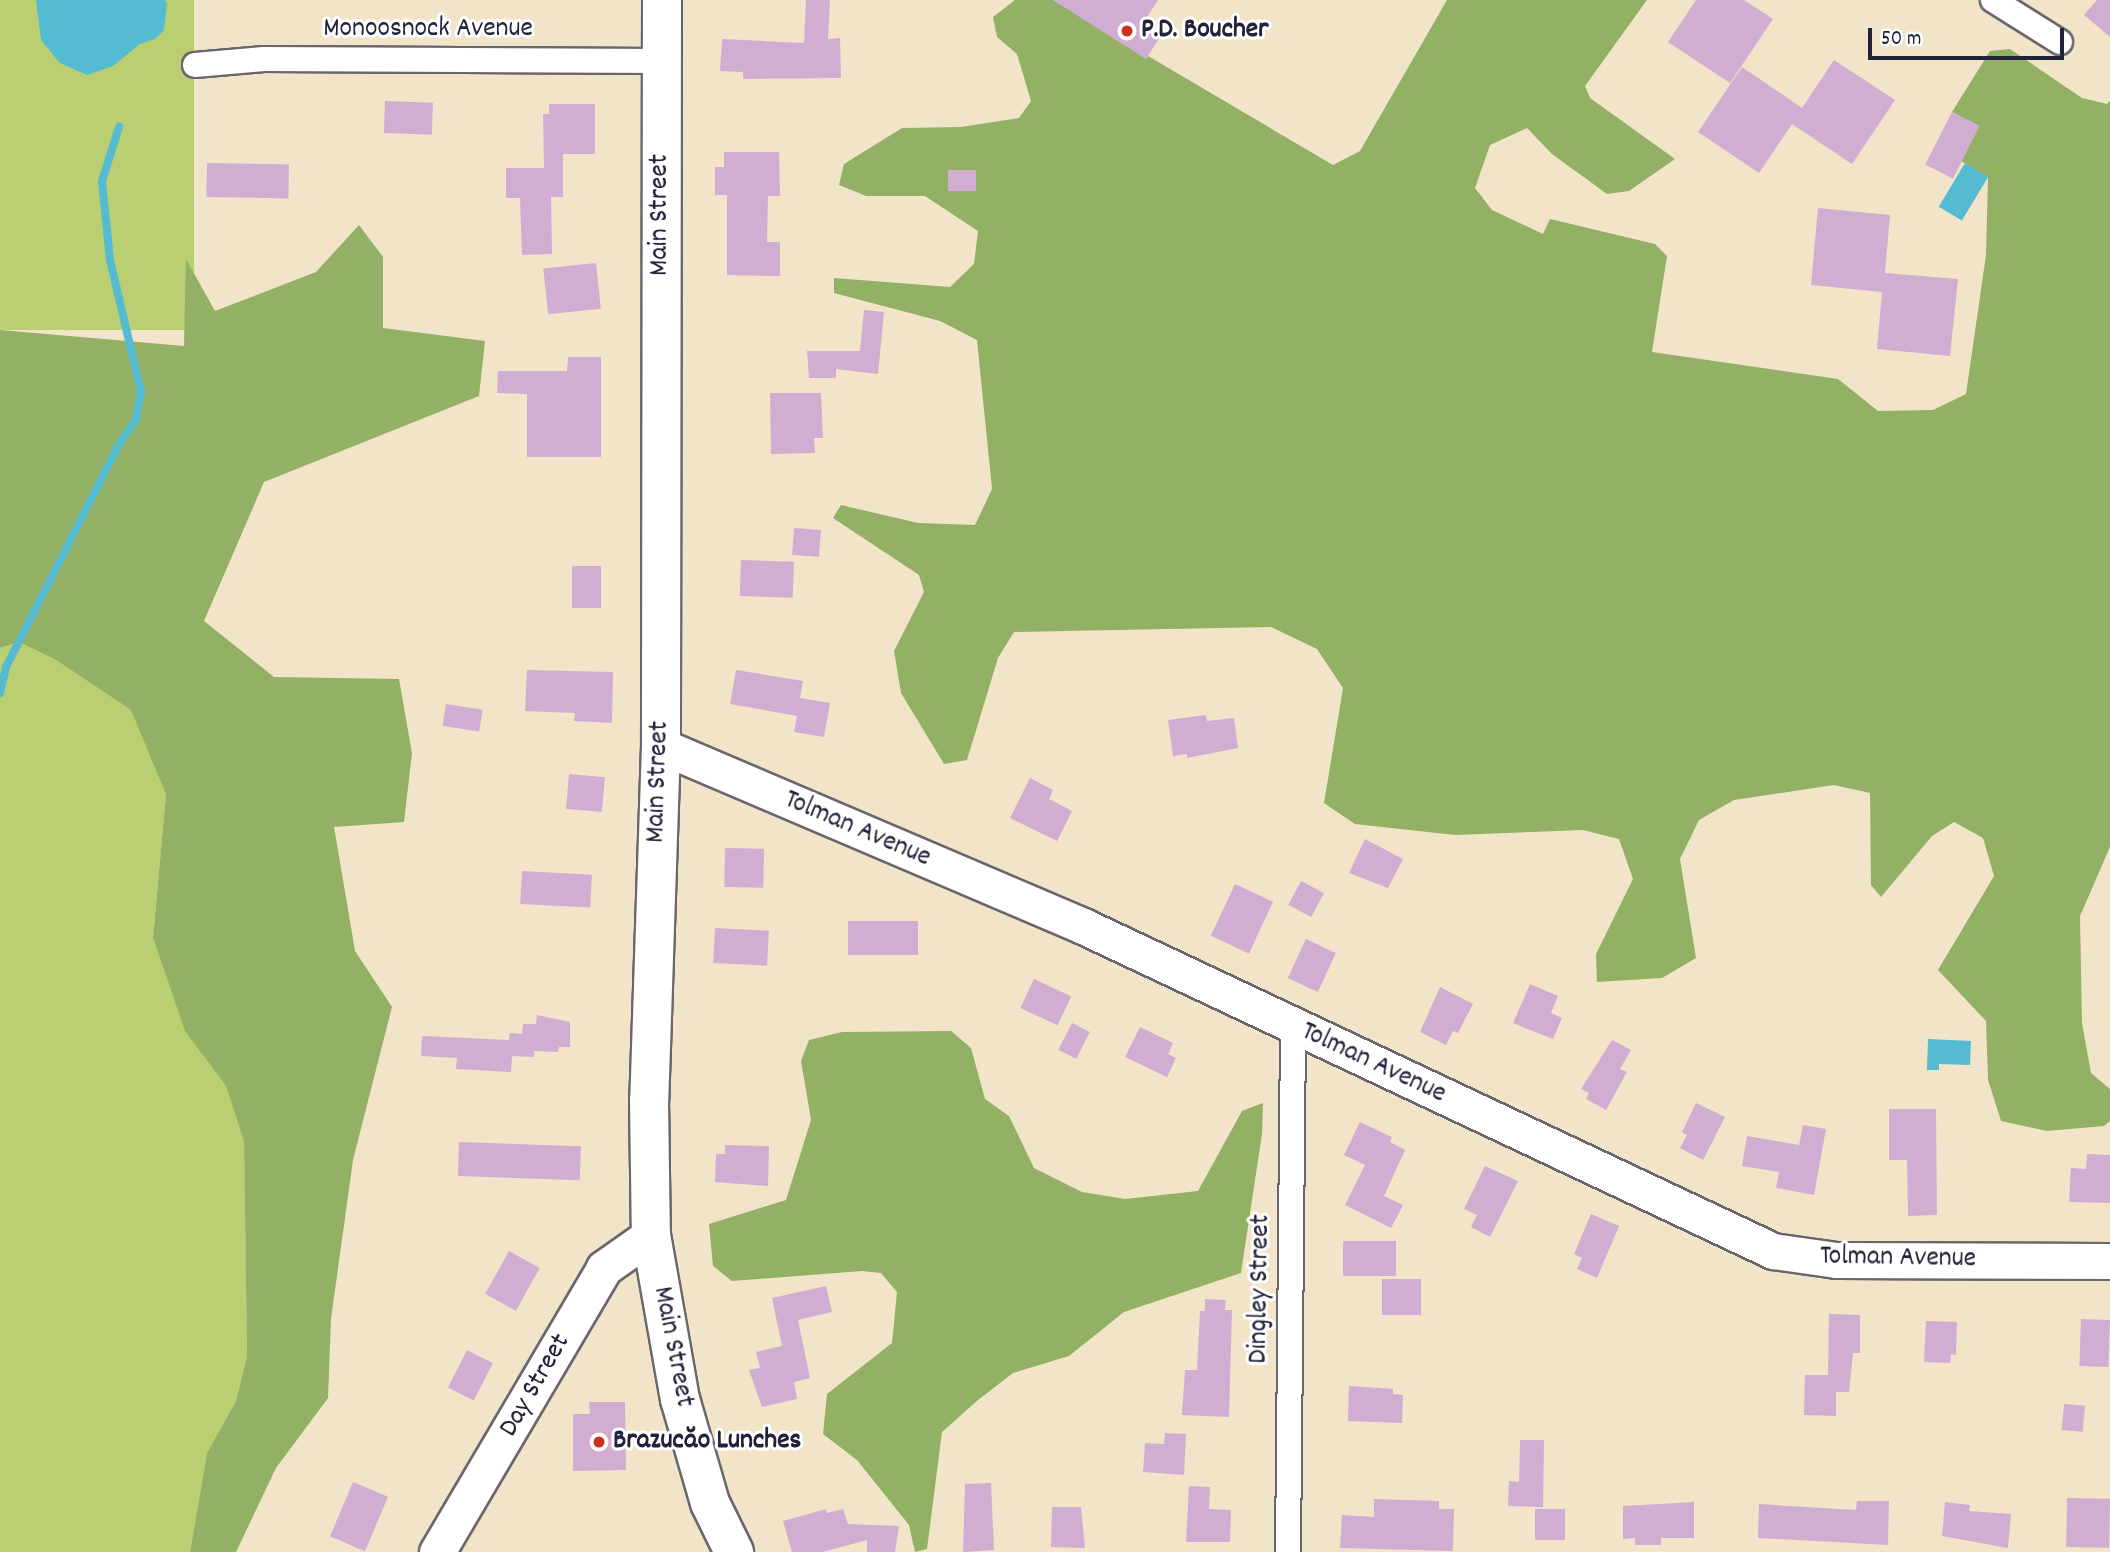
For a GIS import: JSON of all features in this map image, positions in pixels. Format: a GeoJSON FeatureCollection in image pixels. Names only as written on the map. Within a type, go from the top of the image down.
{"type":"FeatureCollection","features":[{"type":"Feature","properties":{"kind":"main road","name":"Main Street"},"geometry":{"type":"LineString","coordinates":[[662,0],[662,746],[649,1100],[651,1235],[680,1399],[710,1503],[734,1552]]}},
{"type":"Feature","properties":{"kind":"street"},"geometry":{"type":"LineString","coordinates":[[1993,0],[2060,43]]}},
{"type":"Feature","properties":{"kind":"street","name":"Monoosnock Avenue"},"geometry":{"type":"LineString","coordinates":[[195,65],[264,59],[661,61]]}},
{"type":"Feature","properties":{"kind":"street","name":"Tolman Avenue"},"geometry":{"type":"LineString","coordinates":[[662,746],[1083,926],[1773,1251],[1836,1260],[2110,1261]]}},
{"type":"Feature","properties":{"kind":"street","name":"Dingley Street"},"geometry":{"type":"LineString","coordinates":[[1288,1552],[1293,1027]]}},
{"type":"Feature","properties":{"kind":"street","name":"Day Street"},"geometry":{"type":"LineString","coordinates":[[437,1552],[604,1268],[651,1235]]}},
{"type":"Feature","properties":{"kind":"green space"},"geometry":{"type":"Polygon","coordinates":[[[0,0],[194,0],[194,330],[0,330],[0,0]]]}},
{"type":"Feature","properties":{"kind":"green space"},"geometry":{"type":"Polygon","coordinates":[[[1015,0],[1053,0],[1333,165],[1360,151],[1447,0],[1647,0],[1585,86],[1590,98],[1675,159],[1629,191],[1607,194],[1552,154],[1527,128],[1490,145],[1475,188],[1492,210],[1543,234],[1550,219],[1655,244],[1667,256],[1652,352],[1838,379],[1878,411],[1933,410],[1966,394],[1986,255],[1988,177],[1961,161],[1979,126],[1952,112],[1990,51],[2010,49],[2082,98],[2107,104],[2110,101],[2110,847],[2080,916],[2082,1023],[2091,1073],[2110,1089],[2110,1121],[2104,1126],[2047,1131],[2001,1121],[1988,1080],[1986,1021],[1938,970],[1994,876],[1983,838],[1954,822],[1932,836],[1881,897],[1871,885],[1870,793],[1834,785],[1734,800],[1699,820],[1680,859],[1696,958],[1662,978],[1597,982],[1596,954],[1633,879],[1619,839],[1583,830],[1455,835],[1355,824],[1324,803],[1343,688],[1317,649],[1271,627],[1014,632],[998,658],[967,760],[944,764],[901,693],[894,651],[924,592],[919,575],[833,518],[841,505],[918,523],[975,525],[992,489],[977,340],[940,321],[834,293],[834,278],[950,287],[974,264],[978,231],[925,196],[866,196],[839,185],[844,164],[902,128],[961,127],[1019,118],[1031,101],[1017,54],[997,37],[993,17],[1015,0]]]}},
{"type":"Feature","properties":{"kind":"green space"},"geometry":{"type":"Polygon","coordinates":[[[359,225],[383,257],[383,328],[485,341],[479,396],[264,482],[204,621],[274,677],[399,679],[412,753],[404,822],[334,827],[355,951],[392,1007],[353,1160],[331,1319],[328,1398],[276,1468],[236,1552],[190,1552],[207,1453],[236,1401],[247,1356],[244,1142],[226,1086],[185,1031],[153,938],[166,794],[131,710],[56,660],[19,642],[0,648],[0,330],[184,346],[186,259],[215,311],[316,272],[359,225]]]}},
{"type":"Feature","properties":{"kind":"green space"},"geometry":{"type":"Polygon","coordinates":[[[19,642],[56,660],[140,716],[166,794],[153,938],[185,1030],[226,1086],[244,1142],[247,1356],[236,1401],[207,1453],[190,1552],[0,1552],[0,648],[19,642]]]}},
{"type":"Feature","properties":{"kind":"green space"},"geometry":{"type":"Polygon","coordinates":[[[951,1031],[971,1048],[985,1099],[1009,1116],[1034,1168],[1082,1192],[1125,1199],[1198,1191],[1242,1111],[1263,1103],[1262,1134],[1241,1273],[1124,1312],[1069,1356],[1013,1373],[978,1400],[942,1432],[927,1549],[915,1552],[909,1525],[857,1460],[823,1434],[827,1394],[892,1343],[897,1292],[881,1273],[862,1271],[732,1281],[713,1266],[709,1224],[786,1200],[811,1120],[801,1061],[809,1040],[842,1032],[951,1031]]]}},
{"type":"Feature","properties":{"kind":"water"},"geometry":{"type":"Polygon","coordinates":[[[36,0],[165,0],[167,4],[164,30],[155,39],[140,44],[113,66],[87,75],[60,63],[41,40],[36,0]]]}},
{"type":"Feature","properties":{"kind":"water"},"geometry":{"type":"Polygon","coordinates":[[[1965,163],[1988,177],[1962,221],[1939,207],[1965,163]]]}},
{"type":"Feature","properties":{"kind":"water"},"geometry":{"type":"Polygon","coordinates":[[[1928,1039],[1971,1041],[1970,1065],[1939,1064],[1939,1070],[1927,1070],[1928,1039]]]}},
{"type":"Feature","properties":{"kind":"building"},"geometry":{"type":"Polygon","coordinates":[[[806,0],[830,0],[828,39],[840,38],[841,78],[743,79],[743,72],[720,71],[722,39],[804,43],[806,0]]]}},
{"type":"Feature","properties":{"kind":"building","name":"P.D. Boucher"},"geometry":{"type":"Polygon","coordinates":[[[1053,0],[1158,0],[1142,25],[1160,37],[1146,59],[1053,0]]]}},
{"type":"Feature","properties":{"kind":"building"},"geometry":{"type":"Polygon","coordinates":[[[1696,0],[1744,0],[1773,19],[1730,83],[1668,42],[1696,0]]]}},
{"type":"Feature","properties":{"kind":"building"},"geometry":{"type":"Polygon","coordinates":[[[2097,0],[2110,0],[2110,37],[2084,15],[2097,0]]]}},
{"type":"Feature","properties":{"kind":"building"},"geometry":{"type":"Polygon","coordinates":[[[1834,60],[1895,100],[1852,164],[1792,124],[1759,173],[1698,132],[1742,67],[1802,108],[1834,60]]]}},
{"type":"Feature","properties":{"kind":"building"},"geometry":{"type":"Polygon","coordinates":[[[385,101],[433,103],[432,135],[384,133],[385,101]]]}},
{"type":"Feature","properties":{"kind":"building"},"geometry":{"type":"Polygon","coordinates":[[[549,104],[595,104],[595,154],[563,154],[563,197],[551,197],[552,254],[522,255],[520,198],[506,198],[506,168],[544,168],[543,114],[549,114],[549,104]]]}},
{"type":"Feature","properties":{"kind":"building"},"geometry":{"type":"Polygon","coordinates":[[[1952,112],[1980,126],[1953,179],[1925,165],[1952,112]]]}},
{"type":"Feature","properties":{"kind":"building"},"geometry":{"type":"Polygon","coordinates":[[[724,152],[779,152],[780,196],[768,196],[767,242],[780,242],[780,276],[727,275],[727,195],[715,195],[715,167],[724,167],[724,152]]]}},
{"type":"Feature","properties":{"kind":"building"},"geometry":{"type":"Polygon","coordinates":[[[207,163],[289,164],[288,198],[206,197],[207,163]]]}},
{"type":"Feature","properties":{"kind":"building"},"geometry":{"type":"Polygon","coordinates":[[[948,170],[976,170],[976,191],[948,191],[948,170]]]}},
{"type":"Feature","properties":{"kind":"building"},"geometry":{"type":"Polygon","coordinates":[[[1818,208],[1890,215],[1885,273],[1958,279],[1950,356],[1877,349],[1882,292],[1811,285],[1818,208]]]}},
{"type":"Feature","properties":{"kind":"building"},"geometry":{"type":"Polygon","coordinates":[[[596,263],[601,309],[548,314],[543,269],[596,263]]]}},
{"type":"Feature","properties":{"kind":"building"},"geometry":{"type":"Polygon","coordinates":[[[864,310],[884,312],[878,374],[836,369],[836,378],[809,378],[807,351],[860,351],[864,310]]]}},
{"type":"Feature","properties":{"kind":"building"},"geometry":{"type":"Polygon","coordinates":[[[568,357],[601,357],[601,457],[527,457],[527,394],[497,393],[498,371],[567,371],[568,357]]]}},
{"type":"Feature","properties":{"kind":"building"},"geometry":{"type":"Polygon","coordinates":[[[770,393],[821,393],[823,438],[814,438],[815,453],[771,454],[770,393]]]}},
{"type":"Feature","properties":{"kind":"building"},"geometry":{"type":"Polygon","coordinates":[[[794,528],[821,530],[819,557],[792,555],[794,528]]]}},
{"type":"Feature","properties":{"kind":"building"},"geometry":{"type":"Polygon","coordinates":[[[741,560],[794,562],[793,598],[740,596],[741,560]]]}},
{"type":"Feature","properties":{"kind":"building"},"geometry":{"type":"Polygon","coordinates":[[[572,566],[601,566],[601,608],[572,608],[572,566]]]}},
{"type":"Feature","properties":{"kind":"building"},"geometry":{"type":"Polygon","coordinates":[[[527,670],[613,672],[612,723],[574,721],[575,713],[525,711],[527,670]]]}},
{"type":"Feature","properties":{"kind":"building"},"geometry":{"type":"Polygon","coordinates":[[[736,670],[803,681],[800,698],[830,703],[824,737],[794,732],[797,716],[730,704],[736,670]]]}},
{"type":"Feature","properties":{"kind":"building"},"geometry":{"type":"Polygon","coordinates":[[[446,704],[483,710],[479,732],[443,726],[446,704]]]}},
{"type":"Feature","properties":{"kind":"building"},"geometry":{"type":"Polygon","coordinates":[[[1206,715],[1207,721],[1234,718],[1238,748],[1187,758],[1187,754],[1173,756],[1168,720],[1206,715]]]}},
{"type":"Feature","properties":{"kind":"building"},"geometry":{"type":"Polygon","coordinates":[[[569,774],[605,777],[602,812],[566,809],[569,774]]]}},
{"type":"Feature","properties":{"kind":"building"},"geometry":{"type":"Polygon","coordinates":[[[1030,778],[1053,790],[1049,799],[1072,811],[1057,841],[1010,818],[1030,778]]]}},
{"type":"Feature","properties":{"kind":"building"},"geometry":{"type":"Polygon","coordinates":[[[1365,839],[1403,859],[1388,888],[1349,873],[1365,839]]]}},
{"type":"Feature","properties":{"kind":"building"},"geometry":{"type":"Polygon","coordinates":[[[725,848],[764,849],[763,888],[724,887],[725,848]]]}},
{"type":"Feature","properties":{"kind":"building"},"geometry":{"type":"Polygon","coordinates":[[[522,871],[592,875],[590,908],[520,904],[522,871]]]}},
{"type":"Feature","properties":{"kind":"building"},"geometry":{"type":"Polygon","coordinates":[[[1301,881],[1324,893],[1311,917],[1288,905],[1301,881]]]}},
{"type":"Feature","properties":{"kind":"building"},"geometry":{"type":"Polygon","coordinates":[[[1235,884],[1273,902],[1249,953],[1211,936],[1235,884]]]}},
{"type":"Feature","properties":{"kind":"building"},"geometry":{"type":"Polygon","coordinates":[[[848,921],[918,921],[918,955],[848,955],[848,921]]]}},
{"type":"Feature","properties":{"kind":"building"},"geometry":{"type":"Polygon","coordinates":[[[715,928],[769,931],[767,966],[713,963],[715,928]]]}},
{"type":"Feature","properties":{"kind":"building"},"geometry":{"type":"Polygon","coordinates":[[[1306,939],[1336,953],[1318,992],[1288,978],[1306,939]]]}},
{"type":"Feature","properties":{"kind":"building"},"geometry":{"type":"Polygon","coordinates":[[[1034,979],[1071,996],[1058,1025],[1020,1008],[1034,979]]]}},
{"type":"Feature","properties":{"kind":"building"},"geometry":{"type":"Polygon","coordinates":[[[1530,984],[1558,996],[1551,1013],[1562,1018],[1553,1039],[1513,1023],[1530,984]]]}},
{"type":"Feature","properties":{"kind":"building"},"geometry":{"type":"Polygon","coordinates":[[[1440,987],[1473,1004],[1458,1033],[1453,1031],[1446,1045],[1420,1032],[1440,987]]]}},
{"type":"Feature","properties":{"kind":"building"},"geometry":{"type":"Polygon","coordinates":[[[537,1015],[570,1022],[570,1047],[559,1047],[558,1052],[534,1051],[534,1057],[512,1056],[511,1072],[456,1069],[457,1058],[421,1056],[422,1036],[509,1040],[510,1033],[522,1034],[523,1024],[536,1024],[537,1015]]]}},
{"type":"Feature","properties":{"kind":"building"},"geometry":{"type":"Polygon","coordinates":[[[1072,1023],[1090,1032],[1076,1059],[1058,1050],[1072,1023]]]}},
{"type":"Feature","properties":{"kind":"building"},"geometry":{"type":"Polygon","coordinates":[[[1140,1027],[1173,1043],[1168,1054],[1176,1058],[1167,1077],[1125,1057],[1140,1027]]]}},
{"type":"Feature","properties":{"kind":"building"},"geometry":{"type":"Polygon","coordinates":[[[1612,1040],[1631,1050],[1620,1069],[1627,1072],[1606,1110],[1586,1099],[1589,1093],[1581,1089],[1612,1040]]]}},
{"type":"Feature","properties":{"kind":"building"},"geometry":{"type":"Polygon","coordinates":[[[1696,1103],[1725,1117],[1703,1160],[1680,1148],[1687,1135],[1682,1132],[1696,1103]]]}},
{"type":"Feature","properties":{"kind":"building"},"geometry":{"type":"Polygon","coordinates":[[[1889,1109],[1936,1109],[1937,1215],[1908,1216],[1907,1160],[1889,1160],[1889,1109]]]}},
{"type":"Feature","properties":{"kind":"building"},"geometry":{"type":"Polygon","coordinates":[[[1360,1122],[1392,1137],[1390,1142],[1405,1150],[1384,1196],[1403,1205],[1391,1228],[1345,1205],[1365,1165],[1344,1155],[1360,1122]]]}},
{"type":"Feature","properties":{"kind":"building"},"geometry":{"type":"Polygon","coordinates":[[[1803,1125],[1826,1129],[1814,1195],[1776,1188],[1779,1172],[1742,1166],[1747,1136],[1799,1145],[1803,1125]]]}},
{"type":"Feature","properties":{"kind":"building"},"geometry":{"type":"Polygon","coordinates":[[[459,1142],[581,1146],[580,1180],[458,1176],[459,1142]]]}},
{"type":"Feature","properties":{"kind":"building"},"geometry":{"type":"Polygon","coordinates":[[[725,1145],[769,1146],[768,1186],[715,1182],[716,1154],[725,1154],[725,1145]]]}},
{"type":"Feature","properties":{"kind":"building"},"geometry":{"type":"Polygon","coordinates":[[[2087,1154],[2110,1155],[2110,1203],[2069,1202],[2071,1168],[2086,1169],[2087,1154]]]}},
{"type":"Feature","properties":{"kind":"building"},"geometry":{"type":"Polygon","coordinates":[[[1485,1166],[1518,1181],[1490,1237],[1471,1227],[1477,1215],[1464,1209],[1485,1166]]]}},
{"type":"Feature","properties":{"kind":"building"},"geometry":{"type":"Polygon","coordinates":[[[1591,1214],[1619,1226],[1597,1278],[1577,1269],[1582,1258],[1574,1254],[1591,1214]]]}},
{"type":"Feature","properties":{"kind":"building"},"geometry":{"type":"Polygon","coordinates":[[[1343,1241],[1396,1241],[1396,1276],[1343,1276],[1343,1241]]]}},
{"type":"Feature","properties":{"kind":"building"},"geometry":{"type":"Polygon","coordinates":[[[509,1251],[540,1268],[516,1311],[485,1294],[509,1251]]]}},
{"type":"Feature","properties":{"kind":"building"},"geometry":{"type":"Polygon","coordinates":[[[1382,1279],[1421,1279],[1421,1315],[1382,1315],[1382,1279]]]}},
{"type":"Feature","properties":{"kind":"building"},"geometry":{"type":"Polygon","coordinates":[[[826,1286],[832,1312],[798,1320],[810,1378],[794,1382],[797,1399],[762,1407],[749,1370],[760,1368],[756,1352],[782,1346],[772,1298],[826,1286]]]}},
{"type":"Feature","properties":{"kind":"building"},"geometry":{"type":"Polygon","coordinates":[[[1205,1299],[1226,1300],[1225,1310],[1232,1310],[1229,1417],[1182,1415],[1185,1370],[1197,1370],[1200,1311],[1205,1311],[1205,1299]]]}},
{"type":"Feature","properties":{"kind":"building"},"geometry":{"type":"Polygon","coordinates":[[[1829,1314],[1860,1315],[1860,1353],[1853,1353],[1849,1392],[1836,1392],[1836,1416],[1804,1415],[1805,1375],[1828,1375],[1829,1314]]]}},
{"type":"Feature","properties":{"kind":"building"},"geometry":{"type":"Polygon","coordinates":[[[2081,1319],[2110,1320],[2108,1367],[2079,1366],[2081,1319]]]}},
{"type":"Feature","properties":{"kind":"building"},"geometry":{"type":"Polygon","coordinates":[[[1926,1321],[1957,1322],[1956,1355],[1951,1354],[1950,1363],[1924,1362],[1926,1321]]]}},
{"type":"Feature","properties":{"kind":"building"},"geometry":{"type":"Polygon","coordinates":[[[467,1350],[493,1363],[474,1401],[448,1387],[467,1350]]]}},
{"type":"Feature","properties":{"kind":"building"},"geometry":{"type":"Polygon","coordinates":[[[1349,1386],[1393,1389],[1393,1394],[1403,1395],[1402,1423],[1348,1421],[1349,1386]]]}},
{"type":"Feature","properties":{"kind":"building","name":"Brazucăo Lunches"},"geometry":{"type":"Polygon","coordinates":[[[589,1402],[625,1402],[626,1470],[573,1471],[573,1414],[590,1414],[589,1402]]]}},
{"type":"Feature","properties":{"kind":"building"},"geometry":{"type":"Polygon","coordinates":[[[2064,1404],[2085,1406],[2083,1432],[2062,1430],[2064,1404]]]}},
{"type":"Feature","properties":{"kind":"building"},"geometry":{"type":"Polygon","coordinates":[[[1165,1433],[1186,1434],[1184,1475],[1143,1472],[1145,1443],[1164,1444],[1165,1433]]]}},
{"type":"Feature","properties":{"kind":"building"},"geometry":{"type":"Polygon","coordinates":[[[1520,1440],[1544,1440],[1543,1507],[1508,1506],[1509,1481],[1519,1482],[1520,1440]]]}},
{"type":"Feature","properties":{"kind":"building"},"geometry":{"type":"Polygon","coordinates":[[[353,1482],[388,1497],[365,1551],[330,1536],[353,1482]]]}},
{"type":"Feature","properties":{"kind":"building"},"geometry":{"type":"Polygon","coordinates":[[[991,1483],[994,1550],[963,1552],[965,1484],[991,1483]]]}},
{"type":"Feature","properties":{"kind":"building"},"geometry":{"type":"Polygon","coordinates":[[[1189,1486],[1210,1487],[1209,1509],[1231,1510],[1230,1542],[1186,1542],[1189,1486]]]}},
{"type":"Feature","properties":{"kind":"building"},"geometry":{"type":"Polygon","coordinates":[[[2067,1498],[2110,1499],[2109,1548],[2066,1547],[2067,1498]]]}},
{"type":"Feature","properties":{"kind":"building"},"geometry":{"type":"Polygon","coordinates":[[[1374,1499],[1439,1501],[1439,1509],[1454,1509],[1453,1551],[1340,1548],[1342,1515],[1374,1517],[1374,1499]]]}},
{"type":"Feature","properties":{"kind":"building"},"geometry":{"type":"Polygon","coordinates":[[[1857,1501],[1889,1501],[1888,1545],[1758,1538],[1759,1504],[1856,1510],[1857,1501]]]}},
{"type":"Feature","properties":{"kind":"building"},"geometry":{"type":"Polygon","coordinates":[[[1694,1502],[1694,1538],[1661,1538],[1661,1545],[1635,1545],[1635,1538],[1623,1539],[1623,1506],[1694,1502]]]}},
{"type":"Feature","properties":{"kind":"building"},"geometry":{"type":"Polygon","coordinates":[[[1945,1502],[1970,1505],[1969,1511],[2011,1514],[2008,1548],[1942,1536],[1945,1502]]]}},
{"type":"Feature","properties":{"kind":"building"},"geometry":{"type":"Polygon","coordinates":[[[1052,1507],[1081,1507],[1085,1548],[1051,1547],[1052,1507]]]}},
{"type":"Feature","properties":{"kind":"building"},"geometry":{"type":"Polygon","coordinates":[[[826,1509],[827,1513],[843,1509],[848,1524],[899,1526],[895,1552],[867,1552],[867,1540],[823,1552],[792,1552],[783,1521],[826,1509]]]}},
{"type":"Feature","properties":{"kind":"building"},"geometry":{"type":"Polygon","coordinates":[[[1535,1509],[1565,1509],[1565,1540],[1535,1540],[1535,1509]]]}},
{"type":"Feature","properties":{"kind":"waterway"},"geometry":{"type":"LineString","coordinates":[[0,693],[6,667],[119,444],[136,420],[141,392],[110,260],[102,181],[119,127]]}},
{"type":"Feature","properties":{"kind":"place","name":"P.D. Boucher"},"geometry":{"type":"Point","coordinates":[1127,31]}},
{"type":"Feature","properties":{"kind":"place","name":"Brazucăo Lunches"},"geometry":{"type":"Point","coordinates":[599,1442]}}]}
